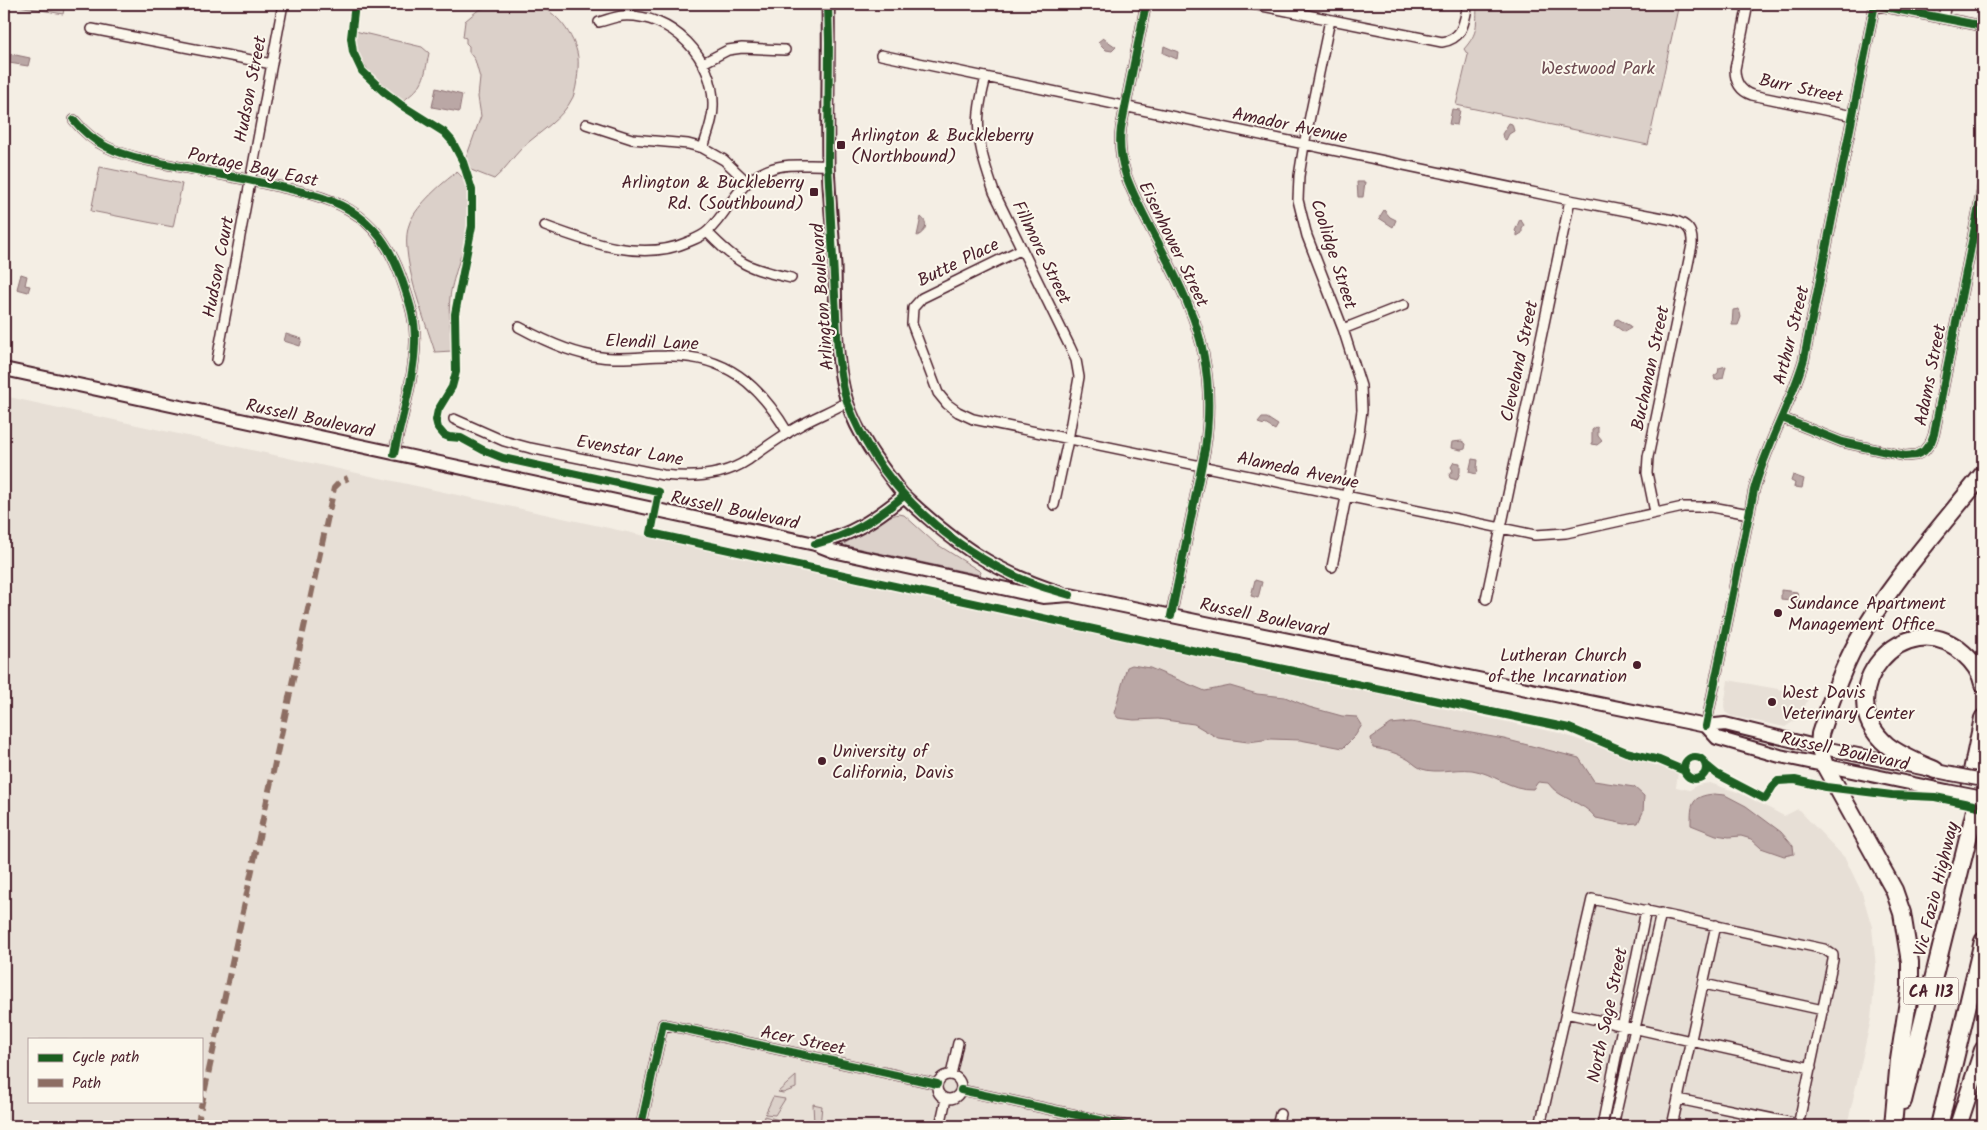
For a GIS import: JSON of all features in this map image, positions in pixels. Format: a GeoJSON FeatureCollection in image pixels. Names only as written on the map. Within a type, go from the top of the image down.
{"type":"FeatureCollection","features":[{"type":"Feature","properties":{"kind":"highway"},"geometry":{"type":"LineString","coordinates":[[1895,1126],[1899,1060],[1910,988],[1910,962],[1906,929],[1894,890],[1825,766],[1819,747],[1820,734],[1839,680],[1866,626],[1889,592],[1983,474]]}},
{"type":"Feature","properties":{"kind":"highway"},"geometry":{"type":"LineString","coordinates":[[1935,770],[1893,749],[1870,723],[1866,712],[1866,688],[1876,664],[1901,643],[1923,638],[1936,640],[1950,644],[1960,650],[1978,669],[1983,684]]}},
{"type":"Feature","properties":{"kind":"highway"},"geometry":{"type":"LineString","coordinates":[[1965,856],[1972,771],[1983,718]]}},
{"type":"Feature","properties":{"kind":"highway","name":"Vic Fazio Highway"},"geometry":{"type":"LineString","coordinates":[[1895,1126],[1983,779]]}},
{"type":"Feature","properties":{"kind":"highway","name":"CA 113"},"geometry":{"type":"LineString","coordinates":[[1939,1126],[1983,941]]}},
{"type":"Feature","properties":{"kind":"highway"},"geometry":{"type":"LineString","coordinates":[[1958,1126],[1983,1050]]}},
{"type":"Feature","properties":{"kind":"main road","name":"Russell Boulevard"},"geometry":{"type":"LineString","coordinates":[[4,369],[815,544],[833,551],[1043,597],[1070,595],[1706,726],[1724,724],[1819,747],[1983,779]]}},
{"type":"Feature","properties":{"kind":"main road","name":"Russell Boulevard"},"geometry":{"type":"LineString","coordinates":[[815,544],[836,539],[853,532],[904,496]]}},
{"type":"Feature","properties":{"kind":"main road","name":"Arlington Boulevard"},"geometry":{"type":"LineString","coordinates":[[904,496],[937,527],[971,553],[1018,578],[1070,595]]}},
{"type":"Feature","properties":{"kind":"main road","name":"Russell Boulevard"},"geometry":{"type":"LineString","coordinates":[[1706,726],[1717,738],[1780,756],[1983,798]]}},
{"type":"Feature","properties":{"kind":"street","name":"Hudson Street"},"geometry":{"type":"LineString","coordinates":[[250,180],[283,4]]}},
{"type":"Feature","properties":{"kind":"street","name":"Arlington Boulevard"},"geometry":{"type":"LineString","coordinates":[[828,4],[828,164],[838,352],[841,376],[847,402],[865,440],[904,496]]}},
{"type":"Feature","properties":{"kind":"street","name":"Eisenhower Street"},"geometry":{"type":"LineString","coordinates":[[1146,4],[1124,107],[1120,143],[1124,172],[1129,186],[1184,296],[1201,344],[1208,382],[1208,430],[1171,616]]}},
{"type":"Feature","properties":{"kind":"street"},"geometry":{"type":"LineString","coordinates":[[1252,4],[1437,41],[1451,40],[1460,33],[1468,4]]}},
{"type":"Feature","properties":{"kind":"street","name":"Burr Street"},"geometry":{"type":"LineString","coordinates":[[1748,4],[1735,69],[1735,76],[1741,90],[1752,95],[1853,116]]}},
{"type":"Feature","properties":{"kind":"street"},"geometry":{"type":"LineString","coordinates":[[1875,4],[1983,26]]}},
{"type":"Feature","properties":{"kind":"street","name":"Arthur Street"},"geometry":{"type":"LineString","coordinates":[[1706,726],[1749,514],[1761,468],[1797,382],[1804,359],[1875,4]]}},
{"type":"Feature","properties":{"kind":"street"},"geometry":{"type":"LineString","coordinates":[[1943,18],[1946,4]]}},
{"type":"Feature","properties":{"kind":"street"},"geometry":{"type":"LineString","coordinates":[[600,22],[622,16],[646,18],[665,25],[686,40],[703,63],[709,76],[713,100],[712,118],[703,148]]}},
{"type":"Feature","properties":{"kind":"street","name":"Coolidge Street"},"geometry":{"type":"LineString","coordinates":[[1330,20],[1304,145],[1299,176],[1298,200],[1307,236],[1362,386],[1362,410],[1359,433],[1332,568]]}},
{"type":"Feature","properties":{"kind":"street"},"geometry":{"type":"LineString","coordinates":[[92,29],[272,64]]}},
{"type":"Feature","properties":{"kind":"street"},"geometry":{"type":"LineString","coordinates":[[703,63],[728,50],[742,48],[785,50]]}},
{"type":"Feature","properties":{"kind":"street","name":"Amador Avenue"},"geometry":{"type":"LineString","coordinates":[[881,55],[1304,145],[1674,220],[1683,223],[1690,230]]}},
{"type":"Feature","properties":{"kind":"street","name":"Fillmore Street"},"geometry":{"type":"LineString","coordinates":[[986,77],[979,112],[979,139],[982,156],[994,192],[1076,360],[1079,377],[1054,505]]}},
{"type":"Feature","properties":{"kind":"street","name":"Portage Bay East"},"geometry":{"type":"LineString","coordinates":[[74,120],[84,132],[99,143],[120,154],[311,193],[341,205],[368,224],[383,241],[393,258],[412,312],[416,339],[412,368],[394,454]]}},
{"type":"Feature","properties":{"kind":"street"},"geometry":{"type":"LineString","coordinates":[[586,124],[632,139],[688,144],[703,148],[724,160],[746,181]]}},
{"type":"Feature","properties":{"kind":"street"},"geometry":{"type":"LineString","coordinates":[[545,226],[587,240],[628,250],[648,252],[678,246],[707,232],[746,181],[775,167],[795,164],[828,164]]}},
{"type":"Feature","properties":{"kind":"street","name":"Hudson Court"},"geometry":{"type":"LineString","coordinates":[[217,360],[250,180]]}},
{"type":"Feature","properties":{"kind":"street","name":"Adams Street"},"geometry":{"type":"LineString","coordinates":[[1782,418],[1842,442],[1905,456],[1920,453],[1928,446],[1933,438],[1983,186]]}},
{"type":"Feature","properties":{"kind":"street","name":"Cleveland Street"},"geometry":{"type":"LineString","coordinates":[[1486,599],[1570,200]]}},
{"type":"Feature","properties":{"kind":"street","name":"Buchanan Street"},"geometry":{"type":"LineString","coordinates":[[1655,512],[1647,473],[1648,457],[1692,245],[1690,230]]}},
{"type":"Feature","properties":{"kind":"street"},"geometry":{"type":"LineString","coordinates":[[707,232],[730,256],[748,267],[791,278]]}},
{"type":"Feature","properties":{"kind":"street","name":"Butte Place"},"geometry":{"type":"LineString","coordinates":[[912,308],[923,297],[1022,249]]}},
{"type":"Feature","properties":{"kind":"street"},"geometry":{"type":"LineString","coordinates":[[1342,329],[1404,305]]}},
{"type":"Feature","properties":{"kind":"street","name":"Alameda Avenue"},"geometry":{"type":"LineString","coordinates":[[912,308],[912,324],[938,393],[947,404],[973,419],[1534,535],[1566,533],[1655,512],[1698,506],[1749,514]]}},
{"type":"Feature","properties":{"kind":"street","name":"Elendil Lane"},"geometry":{"type":"LineString","coordinates":[[520,327],[564,347],[598,357],[614,359],[667,356],[696,357],[708,360],[753,385],[766,400],[788,433]]}},
{"type":"Feature","properties":{"kind":"street","name":"Evenstar Lane"},"geometry":{"type":"LineString","coordinates":[[454,419],[504,441],[530,448],[681,477],[715,473],[730,469],[748,460],[813,418],[847,402]]}},
{"type":"Feature","properties":{"kind":"street"},"geometry":{"type":"LineString","coordinates":[[1540,1126],[1592,899],[1828,951],[1833,955],[1834,960],[1798,1125],[1678,1099]]}},
{"type":"Feature","properties":{"kind":"street","name":"North Sage Street"},"geometry":{"type":"LineString","coordinates":[[1602,1126],[1646,910]]}},
{"type":"Feature","properties":{"kind":"street","name":"North Sage Street"},"geometry":{"type":"LineString","coordinates":[[1612,1126],[1661,913]]}},
{"type":"Feature","properties":{"kind":"street"},"geometry":{"type":"LineString","coordinates":[[1672,1126],[1716,925]]}},
{"type":"Feature","properties":{"kind":"street"},"geometry":{"type":"LineString","coordinates":[[1704,984],[1823,1010]]}},
{"type":"Feature","properties":{"kind":"street"},"geometry":{"type":"LineString","coordinates":[[1566,1013],[1811,1068]]}},
{"type":"Feature","properties":{"kind":"street","name":"Acer Street"},"geometry":{"type":"LineString","coordinates":[[641,1126],[663,1024],[937,1084]]}},
{"type":"Feature","properties":{"kind":"street"},"geometry":{"type":"LineString","coordinates":[[951,1075],[958,1043]]}},
{"type":"Feature","properties":{"kind":"street"},"geometry":{"type":"LineString","coordinates":[[951,1075],[958,1079],[961,1090],[957,1096],[946,1099],[939,1095],[937,1084],[941,1078],[951,1075]]}},
{"type":"Feature","properties":{"kind":"street"},"geometry":{"type":"LineString","coordinates":[[961,1090],[1127,1126]]}},
{"type":"Feature","properties":{"kind":"street"},"geometry":{"type":"LineString","coordinates":[[940,1126],[946,1099]]}},
{"type":"Feature","properties":{"kind":"street"},"geometry":{"type":"LineString","coordinates":[[1277,1126],[1280,1114]]}},
{"type":"Feature","properties":{"kind":"shaded area"},"geometry":{"type":"Polygon","coordinates":[[[1103,38],[1116,47],[1112,51],[1106,50],[1098,42],[1103,38]]]}},
{"type":"Feature","properties":{"kind":"shaded area"},"geometry":{"type":"Polygon","coordinates":[[[1164,46],[1178,52],[1177,59],[1163,53],[1164,46]]]}},
{"type":"Feature","properties":{"kind":"shaded area"},"geometry":{"type":"Polygon","coordinates":[[[11,54],[30,58],[28,66],[9,63],[11,54]]]}},
{"type":"Feature","properties":{"kind":"shaded area"},"geometry":{"type":"Polygon","coordinates":[[[436,88],[462,95],[459,112],[432,107],[436,88]]]}},
{"type":"Feature","properties":{"kind":"shaded area"},"geometry":{"type":"Polygon","coordinates":[[[1452,109],[1460,110],[1457,125],[1449,124],[1452,109]]]}},
{"type":"Feature","properties":{"kind":"shaded area"},"geometry":{"type":"Polygon","coordinates":[[[1509,123],[1512,124],[1514,131],[1509,134],[1506,140],[1502,134],[1509,123]]]}},
{"type":"Feature","properties":{"kind":"shaded area"},"geometry":{"type":"Polygon","coordinates":[[[1357,182],[1365,182],[1363,197],[1358,197],[1357,182]]]}},
{"type":"Feature","properties":{"kind":"shaded area"},"geometry":{"type":"Polygon","coordinates":[[[1384,210],[1390,217],[1396,220],[1393,227],[1379,218],[1384,210]]]}},
{"type":"Feature","properties":{"kind":"shaded area"},"geometry":{"type":"Polygon","coordinates":[[[921,217],[926,225],[923,232],[917,236],[921,217]]]}},
{"type":"Feature","properties":{"kind":"shaded area"},"geometry":{"type":"Polygon","coordinates":[[[1520,219],[1524,225],[1522,233],[1517,236],[1515,231],[1520,219]]]}},
{"type":"Feature","properties":{"kind":"shaded area"},"geometry":{"type":"Polygon","coordinates":[[[21,274],[27,276],[25,285],[30,286],[28,292],[17,289],[21,274]]]}},
{"type":"Feature","properties":{"kind":"shaded area"},"geometry":{"type":"Polygon","coordinates":[[[1739,309],[1741,317],[1738,325],[1732,325],[1733,310],[1739,309]]]}},
{"type":"Feature","properties":{"kind":"shaded area"},"geometry":{"type":"Polygon","coordinates":[[[1618,319],[1631,328],[1624,332],[1614,325],[1615,320],[1618,319]]]}},
{"type":"Feature","properties":{"kind":"shaded area"},"geometry":{"type":"Polygon","coordinates":[[[286,334],[302,339],[300,346],[284,341],[286,334]]]}},
{"type":"Feature","properties":{"kind":"shaded area"},"geometry":{"type":"Polygon","coordinates":[[[1726,366],[1723,378],[1715,380],[1714,376],[1718,373],[1719,368],[1726,366]]]}},
{"type":"Feature","properties":{"kind":"shaded area","name":"University of California, Davis"},"geometry":{"type":"Polygon","coordinates":[[[4,396],[1039,622],[1559,733],[1637,760],[1673,770],[1678,773],[1676,787],[1690,790],[1697,785],[1710,783],[1740,793],[1784,816],[1798,809],[1845,858],[1862,893],[1872,927],[1876,967],[1871,1019],[1847,1126],[4,1126],[4,396]]]}},
{"type":"Feature","properties":{"kind":"shaded area"},"geometry":{"type":"Polygon","coordinates":[[[1262,418],[1267,418],[1278,425],[1275,430],[1265,424],[1258,423],[1262,418]]]}},
{"type":"Feature","properties":{"kind":"shaded area"},"geometry":{"type":"Polygon","coordinates":[[[1596,427],[1598,428],[1598,436],[1602,441],[1597,445],[1592,444],[1592,430],[1596,427]]]}},
{"type":"Feature","properties":{"kind":"shaded area"},"geometry":{"type":"Polygon","coordinates":[[[1462,441],[1466,444],[1465,449],[1451,448],[1452,442],[1462,441]]]}},
{"type":"Feature","properties":{"kind":"shaded area"},"geometry":{"type":"Polygon","coordinates":[[[1472,459],[1478,460],[1478,472],[1476,474],[1469,472],[1472,459]]]}},
{"type":"Feature","properties":{"kind":"shaded area"},"geometry":{"type":"Polygon","coordinates":[[[1454,462],[1460,463],[1460,472],[1457,480],[1450,478],[1449,475],[1453,470],[1451,467],[1454,462]]]}},
{"type":"Feature","properties":{"kind":"shaded area"},"geometry":{"type":"Polygon","coordinates":[[[1793,475],[1804,479],[1802,488],[1794,487],[1795,483],[1791,481],[1793,475]]]}},
{"type":"Feature","properties":{"kind":"shaded area"},"geometry":{"type":"Polygon","coordinates":[[[1255,580],[1262,582],[1258,598],[1251,596],[1255,580]]]}},
{"type":"Feature","properties":{"kind":"shaded area"},"geometry":{"type":"Polygon","coordinates":[[[1781,590],[1797,592],[1799,601],[1793,603],[1790,600],[1781,599],[1781,590]]]}},
{"type":"Feature","properties":{"kind":"shaded area"},"geometry":{"type":"Polygon","coordinates":[[[1132,665],[1150,668],[1205,691],[1230,686],[1257,694],[1285,697],[1309,707],[1342,716],[1357,717],[1362,725],[1355,736],[1343,748],[1300,740],[1271,739],[1248,742],[1218,738],[1194,724],[1158,719],[1134,720],[1118,718],[1114,713],[1127,667],[1132,665]]]}},
{"type":"Feature","properties":{"kind":"shaded area"},"geometry":{"type":"Polygon","coordinates":[[[1728,680],[1810,695],[1800,717],[1785,727],[1731,716],[1725,712],[1724,706],[1728,680]]]}},
{"type":"Feature","properties":{"kind":"shaded area"},"geometry":{"type":"Polygon","coordinates":[[[1411,722],[1504,739],[1579,758],[1594,781],[1634,787],[1644,796],[1643,812],[1638,823],[1625,824],[1596,818],[1591,812],[1553,789],[1548,783],[1538,782],[1533,789],[1525,789],[1472,770],[1428,770],[1420,768],[1396,754],[1373,748],[1371,738],[1391,724],[1411,722]]]}},
{"type":"Feature","properties":{"kind":"shaded area"},"geometry":{"type":"Polygon","coordinates":[[[1706,795],[1725,795],[1746,806],[1781,832],[1793,846],[1794,854],[1784,856],[1761,848],[1751,839],[1741,836],[1716,835],[1691,825],[1691,812],[1694,802],[1706,795]]]}},
{"type":"Feature","properties":{"kind":"green space"},"geometry":{"type":"Polygon","coordinates":[[[527,3],[547,10],[554,15],[571,36],[577,52],[578,62],[578,74],[573,97],[563,112],[522,148],[494,179],[471,170],[466,158],[481,116],[478,97],[480,78],[475,60],[469,52],[466,38],[463,37],[465,21],[477,11],[493,4],[527,3]]]}},
{"type":"Feature","properties":{"kind":"green space"},"geometry":{"type":"Polygon","coordinates":[[[8,4],[65,4],[63,14],[8,4]]]}},
{"type":"Feature","properties":{"kind":"green space","name":"Westwood Park"},"geometry":{"type":"Polygon","coordinates":[[[1477,4],[1679,4],[1648,145],[1456,105],[1468,55],[1464,49],[1476,28],[1477,4]]]}},
{"type":"Feature","properties":{"kind":"green space"},"geometry":{"type":"Polygon","coordinates":[[[355,31],[422,47],[429,53],[420,85],[403,101],[391,95],[366,67],[358,52],[355,31]]]}},
{"type":"Feature","properties":{"kind":"green space"},"geometry":{"type":"Polygon","coordinates":[[[100,167],[182,184],[173,227],[91,211],[100,167]]]}},
{"type":"Feature","properties":{"kind":"green space"},"geometry":{"type":"Polygon","coordinates":[[[457,172],[466,183],[470,198],[470,214],[450,297],[449,317],[452,351],[435,352],[414,286],[407,250],[407,235],[413,215],[437,188],[457,172]]]}},
{"type":"Feature","properties":{"kind":"green space"},"geometry":{"type":"Polygon","coordinates":[[[904,515],[935,543],[981,572],[980,575],[842,545],[890,516],[904,515]]]}},
{"type":"Feature","properties":{"kind":"green space"},"geometry":{"type":"Polygon","coordinates":[[[796,1076],[796,1088],[783,1093],[778,1092],[796,1076]]]}},
{"type":"Feature","properties":{"kind":"green space"},"geometry":{"type":"Polygon","coordinates":[[[773,1097],[785,1099],[775,1115],[765,1114],[773,1097]]]}},
{"type":"Feature","properties":{"kind":"green space"},"geometry":{"type":"Polygon","coordinates":[[[813,1104],[822,1106],[820,1126],[814,1124],[813,1104]]]}},
{"type":"Feature","properties":{"kind":"green space"},"geometry":{"type":"Polygon","coordinates":[[[764,1116],[802,1126],[762,1126],[764,1116]]]}},
{"type":"Feature","properties":{"kind":"marked path"},"geometry":{"type":"LineString","coordinates":[[197,1126],[334,488],[348,478]]}},
{"type":"Feature","properties":{"kind":"cycle path"},"geometry":{"type":"LineString","coordinates":[[355,4],[351,38],[353,52],[362,71],[401,105],[444,132],[452,141],[463,162],[472,190],[472,226],[455,314],[456,372],[452,387],[438,410],[436,420],[438,428],[444,435],[461,438],[503,458],[659,492],[651,533],[1153,642],[1569,728],[1626,752],[1659,760],[1685,771]]}},
{"type":"Feature","properties":{"kind":"cycle path"},"geometry":{"type":"LineString","coordinates":[[828,4],[828,165],[838,352],[848,404],[860,431],[875,457],[912,504],[934,524],[983,559],[1009,573],[1031,583],[1070,595]]}},
{"type":"Feature","properties":{"kind":"cycle path"},"geometry":{"type":"LineString","coordinates":[[1146,4],[1121,128],[1120,141],[1123,167],[1132,190],[1185,297],[1200,341],[1207,377],[1208,395],[1205,449],[1171,616]]}},
{"type":"Feature","properties":{"kind":"cycle path"},"geometry":{"type":"LineString","coordinates":[[1706,726],[1754,490],[1804,359],[1875,4]]}},
{"type":"Feature","properties":{"kind":"cycle path"},"geometry":{"type":"LineString","coordinates":[[1875,5],[1983,26]]}},
{"type":"Feature","properties":{"kind":"cycle path"},"geometry":{"type":"LineString","coordinates":[[74,120],[89,136],[115,151],[146,160],[284,187],[329,200],[348,209],[365,221],[380,236],[392,257],[403,283],[415,328],[412,371],[394,454]]}},
{"type":"Feature","properties":{"kind":"cycle path"},"geometry":{"type":"LineString","coordinates":[[1782,418],[1842,442],[1905,456],[1916,455],[1924,451],[1934,434],[1983,186]]}},
{"type":"Feature","properties":{"kind":"cycle path"},"geometry":{"type":"LineString","coordinates":[[815,544],[862,526],[904,496]]}},
{"type":"Feature","properties":{"kind":"cycle path"},"geometry":{"type":"LineString","coordinates":[[1695,757],[1703,760],[1706,768],[1703,776],[1695,779],[1687,776],[1684,768],[1687,760],[1695,757]]}},
{"type":"Feature","properties":{"kind":"cycle path"},"geometry":{"type":"LineString","coordinates":[[1706,765],[1717,774],[1765,799],[1778,781],[1795,780],[1826,787],[1892,795],[1935,797],[1983,807]]}},
{"type":"Feature","properties":{"kind":"cycle path"},"geometry":{"type":"LineString","coordinates":[[641,1126],[663,1024],[937,1084]]}},
{"type":"Feature","properties":{"kind":"cycle path"},"geometry":{"type":"LineString","coordinates":[[961,1090],[1127,1126]]}},
{"type":"Feature","properties":{"kind":"place","name":"Arlington & Buckleberry (Northbound)"},"geometry":{"type":"Point","coordinates":[841,145]}},
{"type":"Feature","properties":{"kind":"place","name":"Arlington & Buckleberry Rd. (Southbound)"},"geometry":{"type":"Point","coordinates":[814,192]}},
{"type":"Feature","properties":{"kind":"place","name":"Sundance Apartment Management Office"},"geometry":{"type":"Point","coordinates":[1778,613]}},
{"type":"Feature","properties":{"kind":"place","name":"Lutheran Church of the Incarnation"},"geometry":{"type":"Point","coordinates":[1637,665]}},
{"type":"Feature","properties":{"kind":"place","name":"West Davis Veterinary Center"},"geometry":{"type":"Point","coordinates":[1772,702]}},
{"type":"Feature","properties":{"kind":"place","name":"University of California, Davis"},"geometry":{"type":"Point","coordinates":[822,761]}}]}
